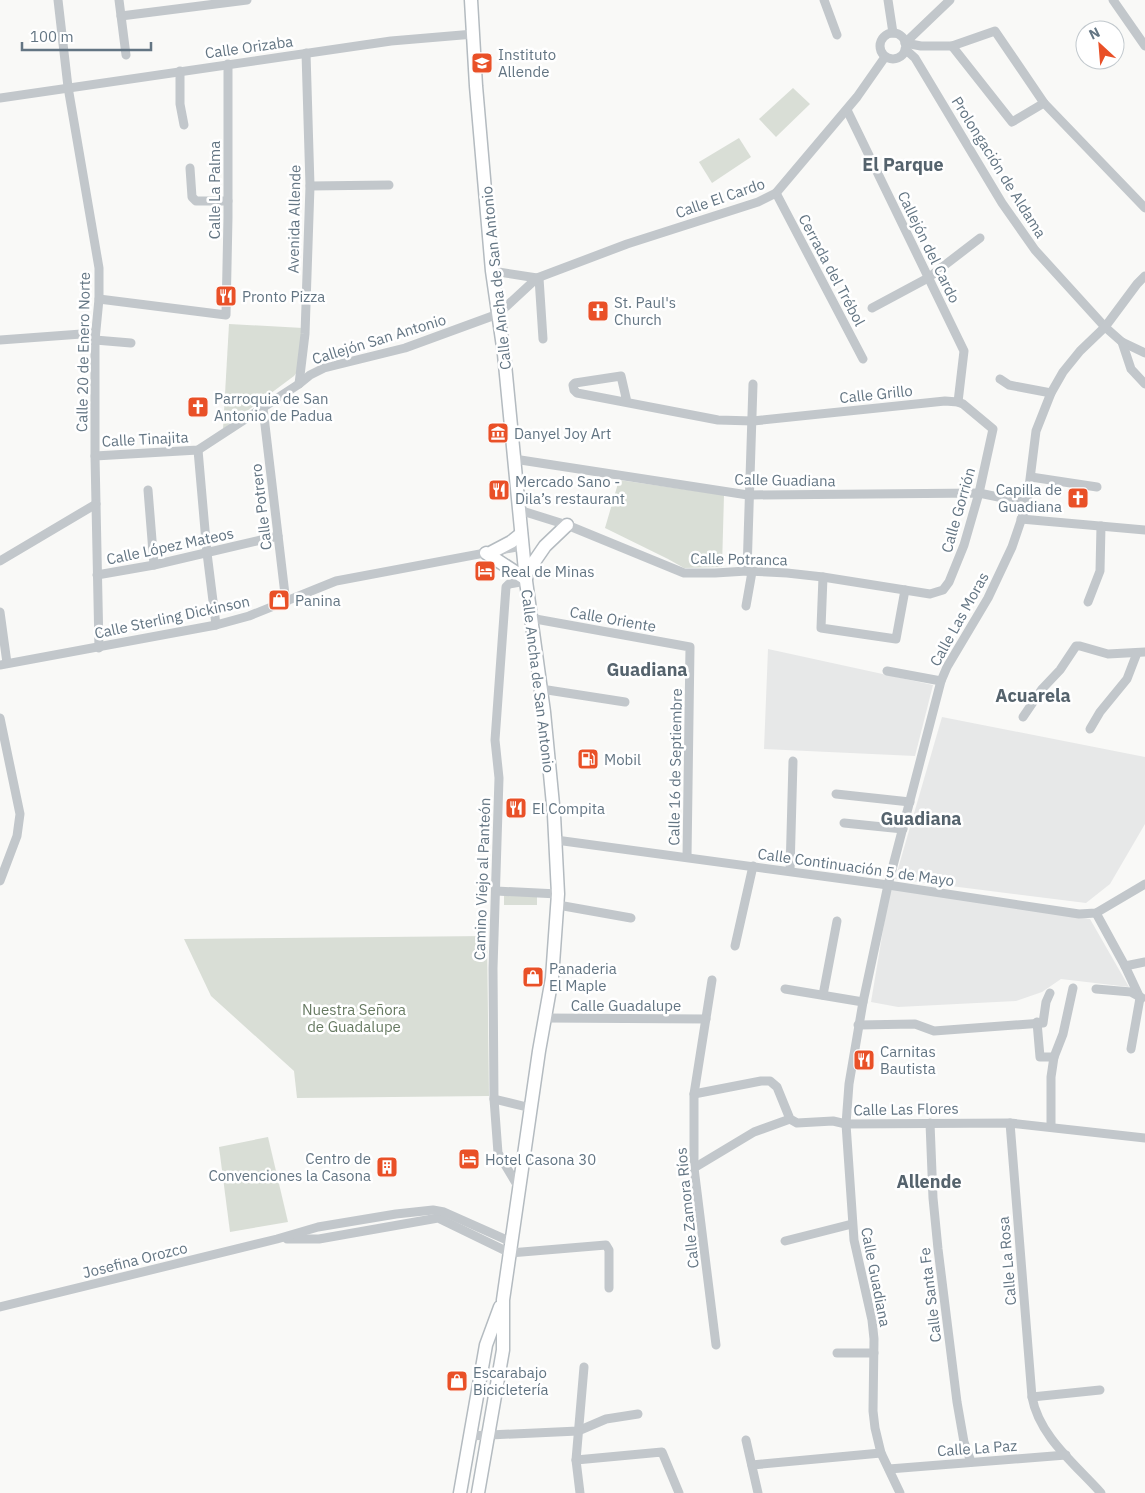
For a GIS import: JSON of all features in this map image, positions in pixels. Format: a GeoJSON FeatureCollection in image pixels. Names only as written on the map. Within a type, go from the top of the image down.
{"type":"FeatureCollection","features":[{"type":"Feature","properties":{"kind":"main road","name":"Calle Ancha de San Antonio"},"geometry":{"type":"LineString","coordinates":[[471,0],[476,86],[492,271],[504,354],[530,618],[540,689],[556,840],[558,900],[552,978],[503,1300]]}},
{"type":"Feature","properties":{"kind":"main road"},"geometry":{"type":"LineString","coordinates":[[522,540],[511,542],[489,553],[526,578],[545,546],[567,525]]}},
{"type":"Feature","properties":{"kind":"main road"},"geometry":{"type":"LineString","coordinates":[[478,1493],[503,1350],[503,1300]]}},
{"type":"Feature","properties":{"kind":"main road"},"geometry":{"type":"LineString","coordinates":[[460,1493],[486,1345],[503,1300]]}},
{"type":"Feature","properties":{"kind":"street","name":"Calle 20 de Enero Norte"},"geometry":{"type":"LineString","coordinates":[[58,0],[68,87],[98,268],[99,299],[95,336],[94,456],[99,648]]}},
{"type":"Feature","properties":{"kind":"street"},"geometry":{"type":"LineString","coordinates":[[119,0],[126,55]]}},
{"type":"Feature","properties":{"kind":"street"},"geometry":{"type":"LineString","coordinates":[[121,16],[247,0]]}},
{"type":"Feature","properties":{"kind":"street"},"geometry":{"type":"LineString","coordinates":[[824,0],[836,35]]}},
{"type":"Feature","properties":{"kind":"street"},"geometry":{"type":"LineString","coordinates":[[888,0],[893,33]]}},
{"type":"Feature","properties":{"kind":"street"},"geometry":{"type":"LineString","coordinates":[[905,45],[902,37],[893,33],[885,36],[881,41],[880,49],[885,57],[898,58],[905,45],[950,0]]}},
{"type":"Feature","properties":{"kind":"street"},"geometry":{"type":"LineString","coordinates":[[1113,0],[1145,46]]}},
{"type":"Feature","properties":{"kind":"street"},"geometry":{"type":"LineString","coordinates":[[905,45],[952,46],[995,31],[1044,103],[1145,208]]}},
{"type":"Feature","properties":{"kind":"street","name":"Calle Orizaba"},"geometry":{"type":"LineString","coordinates":[[0,98],[391,41],[474,34]]}},
{"type":"Feature","properties":{"kind":"street","name":"Prolongación de Aldama"},"geometry":{"type":"LineString","coordinates":[[905,45],[915,58],[1016,223],[1035,250],[1122,342],[1145,353]]}},
{"type":"Feature","properties":{"kind":"street"},"geometry":{"type":"LineString","coordinates":[[952,46],[1012,122],[1044,103]]}},
{"type":"Feature","properties":{"kind":"street","name":"Avenida Allende"},"geometry":{"type":"LineString","coordinates":[[299,384],[305,334],[310,186],[306,53]]}},
{"type":"Feature","properties":{"kind":"street","name":"Calle El Cardo"},"geometry":{"type":"LineString","coordinates":[[498,314],[538,278],[627,244],[758,202],[776,193],[847,110],[885,57]]}},
{"type":"Feature","properties":{"kind":"street","name":"Calle La Palma"},"geometry":{"type":"LineString","coordinates":[[99,299],[226,315],[228,64]]}},
{"type":"Feature","properties":{"kind":"street"},"geometry":{"type":"LineString","coordinates":[[180,71],[180,104],[184,126]]}},
{"type":"Feature","properties":{"kind":"street","name":"Callejón del Cardo"},"geometry":{"type":"LineString","coordinates":[[847,110],[964,351],[958,402]]}},
{"type":"Feature","properties":{"kind":"street"},"geometry":{"type":"LineString","coordinates":[[190,168],[192,197],[196,201],[228,201]]}},
{"type":"Feature","properties":{"kind":"street"},"geometry":{"type":"LineString","coordinates":[[310,186],[388,185]]}},
{"type":"Feature","properties":{"kind":"street","name":"Cerrada del Trébol"},"geometry":{"type":"LineString","coordinates":[[776,193],[863,359]]}},
{"type":"Feature","properties":{"kind":"street"},"geometry":{"type":"LineString","coordinates":[[872,308],[928,278],[980,238]]}},
{"type":"Feature","properties":{"kind":"street","name":"Calle El Cardo"},"geometry":{"type":"LineString","coordinates":[[492,271],[538,278]]}},
{"type":"Feature","properties":{"kind":"street","name":"Calle Las Moras"},"geometry":{"type":"LineString","coordinates":[[863,1002],[888,885],[941,681],[947,667],[988,598],[1012,547],[1027,503],[1036,431],[1051,393],[1063,372],[1080,351],[1105,326],[1145,276]]}},
{"type":"Feature","properties":{"kind":"street"},"geometry":{"type":"LineString","coordinates":[[538,278],[543,339]]}},
{"type":"Feature","properties":{"kind":"street","name":"Callejón San Antonio"},"geometry":{"type":"LineString","coordinates":[[198,450],[310,375],[324,368],[405,348],[498,314]]}},
{"type":"Feature","properties":{"kind":"street"},"geometry":{"type":"LineString","coordinates":[[0,340],[95,336],[131,343]]}},
{"type":"Feature","properties":{"kind":"street"},"geometry":{"type":"LineString","coordinates":[[1122,342],[1131,370],[1145,384]]}},
{"type":"Feature","properties":{"kind":"street","name":"Calle Grillo"},"geometry":{"type":"LineString","coordinates":[[627,402],[621,376],[575,383],[573,385],[577,393],[718,420],[753,420],[945,401],[958,402]]}},
{"type":"Feature","properties":{"kind":"street"},"geometry":{"type":"LineString","coordinates":[[1000,379],[1009,385],[1051,393]]}},
{"type":"Feature","properties":{"kind":"street"},"geometry":{"type":"LineString","coordinates":[[746,606],[749,571],[748,495],[753,420],[753,384]]}},
{"type":"Feature","properties":{"kind":"street","name":"Calle Gorrión"},"geometry":{"type":"LineString","coordinates":[[938,592],[943,590],[949,582],[964,544],[979,493],[993,430],[964,404],[958,402]]}},
{"type":"Feature","properties":{"kind":"street","name":"Calle Potrero"},"geometry":{"type":"LineString","coordinates":[[262,408],[286,603]]}},
{"type":"Feature","properties":{"kind":"street"},"geometry":{"type":"LineString","coordinates":[[198,450],[207,554],[216,625]]}},
{"type":"Feature","properties":{"kind":"street","name":"Calle Tinajita"},"geometry":{"type":"LineString","coordinates":[[94,456],[198,450]]}},
{"type":"Feature","properties":{"kind":"street","name":"Calle Guadiana"},"geometry":{"type":"LineString","coordinates":[[514,459],[748,495],[979,493],[1027,503]]}},
{"type":"Feature","properties":{"kind":"street"},"geometry":{"type":"LineString","coordinates":[[1030,477],[1097,487]]}},
{"type":"Feature","properties":{"kind":"street"},"geometry":{"type":"LineString","coordinates":[[148,490],[154,565]]}},
{"type":"Feature","properties":{"kind":"street"},"geometry":{"type":"LineString","coordinates":[[0,561],[96,504]]}},
{"type":"Feature","properties":{"kind":"street","name":"Calle Potranca"},"geometry":{"type":"LineString","coordinates":[[519,510],[567,525],[684,573],[749,571],[823,577],[930,594],[938,592]]}},
{"type":"Feature","properties":{"kind":"street"},"geometry":{"type":"LineString","coordinates":[[1022,519],[1145,530]]}},
{"type":"Feature","properties":{"kind":"street"},"geometry":{"type":"LineString","coordinates":[[1088,602],[1100,571],[1102,526]]}},
{"type":"Feature","properties":{"kind":"street","name":"Calle López Mateos"},"geometry":{"type":"LineString","coordinates":[[97,575],[207,554],[278,536]]}},
{"type":"Feature","properties":{"kind":"street","name":"Calle Sterling Dickinson"},"geometry":{"type":"LineString","coordinates":[[4,664],[216,625],[286,603],[336,581],[489,553]]}},
{"type":"Feature","properties":{"kind":"street"},"geometry":{"type":"LineString","coordinates":[[823,577],[821,628],[896,639],[905,590]]}},
{"type":"Feature","properties":{"kind":"street","name":"Camino Viejo al Panteón"},"geometry":{"type":"LineString","coordinates":[[519,1188],[498,1153],[494,1100],[493,968],[499,778],[495,740],[506,587],[509,584],[526,578]]}},
{"type":"Feature","properties":{"kind":"street"},"geometry":{"type":"LineString","coordinates":[[0,612],[4,664]]}},
{"type":"Feature","properties":{"kind":"street","name":"Calle Oriente"},"geometry":{"type":"LineString","coordinates":[[530,618],[690,647]]}},
{"type":"Feature","properties":{"kind":"street"},"geometry":{"type":"LineString","coordinates":[[1023,717],[1042,689],[1060,670],[1076,646],[1108,654],[1141,653]]}},
{"type":"Feature","properties":{"kind":"street","name":"Calle 16 de Septiembre"},"geometry":{"type":"LineString","coordinates":[[687,858],[690,647]]}},
{"type":"Feature","properties":{"kind":"street"},"geometry":{"type":"LineString","coordinates":[[1090,729],[1100,712],[1126,679],[1141,653]]}},
{"type":"Feature","properties":{"kind":"street"},"geometry":{"type":"LineString","coordinates":[[887,671],[941,681]]}},
{"type":"Feature","properties":{"kind":"street"},"geometry":{"type":"LineString","coordinates":[[540,689],[626,702]]}},
{"type":"Feature","properties":{"kind":"street"},"geometry":{"type":"LineString","coordinates":[[0,718],[20,814],[16,836],[0,881]]}},
{"type":"Feature","properties":{"kind":"street"},"geometry":{"type":"LineString","coordinates":[[790,871],[793,761]]}},
{"type":"Feature","properties":{"kind":"street"},"geometry":{"type":"LineString","coordinates":[[836,794],[910,802]]}},
{"type":"Feature","properties":{"kind":"street"},"geometry":{"type":"LineString","coordinates":[[844,823],[903,829]]}},
{"type":"Feature","properties":{"kind":"street","name":"Calle Continuación 5 de Mayo"},"geometry":{"type":"LineString","coordinates":[[556,840],[790,871],[1079,914],[1096,913]]}},
{"type":"Feature","properties":{"kind":"street"},"geometry":{"type":"LineString","coordinates":[[735,946],[753,866]]}},
{"type":"Feature","properties":{"kind":"street"},"geometry":{"type":"LineString","coordinates":[[1131,1049],[1143,998],[1096,913],[1145,884]]}},
{"type":"Feature","properties":{"kind":"street"},"geometry":{"type":"LineString","coordinates":[[496,891],[558,900],[631,918]]}},
{"type":"Feature","properties":{"kind":"street"},"geometry":{"type":"LineString","coordinates":[[823,995],[837,921]]}},
{"type":"Feature","properties":{"kind":"street"},"geometry":{"type":"LineString","coordinates":[[1125,966],[1145,962]]}},
{"type":"Feature","properties":{"kind":"street","name":"Calle Zamora Ríos"},"geometry":{"type":"LineString","coordinates":[[712,980],[694,1094],[694,1168],[716,1345]]}},
{"type":"Feature","properties":{"kind":"street"},"geometry":{"type":"LineString","coordinates":[[1050,1127],[1051,1077],[1054,1057],[1063,1034],[1073,988]]}},
{"type":"Feature","properties":{"kind":"street"},"geometry":{"type":"LineString","coordinates":[[785,989],[863,1002]]}},
{"type":"Feature","properties":{"kind":"street"},"geometry":{"type":"LineString","coordinates":[[1096,989],[1131,992],[1143,998]]}},
{"type":"Feature","properties":{"kind":"street"},"geometry":{"type":"LineString","coordinates":[[1050,993],[1040,1023],[1040,1057],[1054,1057]]}},
{"type":"Feature","properties":{"kind":"street","name":"Calle Guadiana"},"geometry":{"type":"LineString","coordinates":[[863,1002],[849,1084],[846,1124],[852,1224],[858,1266],[872,1320],[874,1353],[872,1411],[875,1428],[881,1453],[900,1493]]}},
{"type":"Feature","properties":{"kind":"street","name":"Calle Guadalupe"},"geometry":{"type":"LineString","coordinates":[[545,1018],[706,1019]]}},
{"type":"Feature","properties":{"kind":"street"},"geometry":{"type":"LineString","coordinates":[[858,1026],[915,1024],[934,1031],[1040,1023]]}},
{"type":"Feature","properties":{"kind":"street"},"geometry":{"type":"LineString","coordinates":[[694,1094],[761,1081],[770,1081],[777,1087],[790,1119],[754,1132],[694,1168]]}},
{"type":"Feature","properties":{"kind":"street"},"geometry":{"type":"LineString","coordinates":[[494,1100],[531,1108]]}},
{"type":"Feature","properties":{"kind":"street","name":"Calle Las Flores"},"geometry":{"type":"LineString","coordinates":[[790,1119],[797,1123],[833,1121],[846,1124],[1010,1123],[1145,1138]]}},
{"type":"Feature","properties":{"kind":"street","name":"Calle Santa Fe"},"geometry":{"type":"LineString","coordinates":[[930,1123],[933,1198],[938,1249],[957,1402],[964,1442],[971,1462]]}},
{"type":"Feature","properties":{"kind":"street","name":"Calle La Rosa"},"geometry":{"type":"LineString","coordinates":[[1010,1123],[1034,1410],[1040,1424],[1101,1493]]}},
{"type":"Feature","properties":{"kind":"street","name":"Josefina Orozco"},"geometry":{"type":"LineString","coordinates":[[0,1307],[277,1239],[319,1239],[438,1218],[511,1248]]}},
{"type":"Feature","properties":{"kind":"street"},"geometry":{"type":"LineString","coordinates":[[786,1242],[852,1224]]}},
{"type":"Feature","properties":{"kind":"street"},"geometry":{"type":"LineString","coordinates":[[511,1248],[606,1245],[609,1250],[609,1288]]}},
{"type":"Feature","properties":{"kind":"street"},"geometry":{"type":"LineString","coordinates":[[837,1353],[874,1353]]}},
{"type":"Feature","properties":{"kind":"street"},"geometry":{"type":"LineString","coordinates":[[580,1493],[576,1460],[584,1367]]}},
{"type":"Feature","properties":{"kind":"street"},"geometry":{"type":"LineString","coordinates":[[1032,1397],[1100,1390]]}},
{"type":"Feature","properties":{"kind":"street"},"geometry":{"type":"LineString","coordinates":[[469,1436],[578,1432],[606,1418],[638,1414]]}},
{"type":"Feature","properties":{"kind":"street"},"geometry":{"type":"LineString","coordinates":[[746,1440],[758,1493]]}},
{"type":"Feature","properties":{"kind":"street"},"geometry":{"type":"LineString","coordinates":[[576,1460],[662,1452],[679,1493]]}},
{"type":"Feature","properties":{"kind":"street"},"geometry":{"type":"LineString","coordinates":[[752,1466],[881,1453]]}},
{"type":"Feature","properties":{"kind":"street","name":"Calle La Paz"},"geometry":{"type":"LineString","coordinates":[[889,1469],[1066,1455]]}},
{"type":"Feature","properties":{"kind":"shaded area"},"geometry":{"type":"Polygon","coordinates":[[[768,649],[933,685],[915,756],[764,749],[768,649]]]}},
{"type":"Feature","properties":{"kind":"shaded area"},"geometry":{"type":"Polygon","coordinates":[[[942,717],[1145,757],[1145,824],[1110,884],[1086,903],[895,879],[942,717]]]}},
{"type":"Feature","properties":{"kind":"shaded area"},"geometry":{"type":"Polygon","coordinates":[[[890,888],[1090,919],[1129,987],[1061,979],[1042,992],[1016,1001],[898,1007],[871,1002],[890,888]]]}},
{"type":"Feature","properties":{"kind":"green space"},"geometry":{"type":"Polygon","coordinates":[[[793,88],[810,104],[776,137],[759,119],[793,88]]]}},
{"type":"Feature","properties":{"kind":"green space"},"geometry":{"type":"Polygon","coordinates":[[[739,138],[751,157],[712,183],[699,162],[739,138]]]}},
{"type":"Feature","properties":{"kind":"green space"},"geometry":{"type":"Polygon","coordinates":[[[229,324],[303,328],[297,372],[294,376],[223,429],[229,324]]]}},
{"type":"Feature","properties":{"kind":"green space"},"geometry":{"type":"Polygon","coordinates":[[[619,480],[724,495],[722,567],[684,568],[605,528],[619,480]]]}},
{"type":"Feature","properties":{"kind":"green space"},"geometry":{"type":"Polygon","coordinates":[[[504,895],[537,895],[537,905],[504,905],[504,895]]]}},
{"type":"Feature","properties":{"kind":"green space","name":"Nuestra Señora de Guadalupe"},"geometry":{"type":"Polygon","coordinates":[[[487,936],[489,1096],[297,1098],[294,1071],[211,996],[184,939],[487,936]]]}},
{"type":"Feature","properties":{"kind":"green space"},"geometry":{"type":"Polygon","coordinates":[[[268,1137],[288,1222],[230,1232],[219,1147],[268,1137]]]}},
{"type":"Feature","properties":{"kind":"place","name":"Instituto Allende"},"geometry":{"type":"Point","coordinates":[482,63]}},
{"type":"Feature","properties":{"kind":"place","name":"Pronto Pizza"},"geometry":{"type":"Point","coordinates":[226,296]}},
{"type":"Feature","properties":{"kind":"place","name":"St. Paul's Church"},"geometry":{"type":"Point","coordinates":[598,311]}},
{"type":"Feature","properties":{"kind":"place","name":"Parroquia de San Antonio de Padua"},"geometry":{"type":"Point","coordinates":[198,407]}},
{"type":"Feature","properties":{"kind":"place","name":"Danyel Joy Art"},"geometry":{"type":"Point","coordinates":[498,433]}},
{"type":"Feature","properties":{"kind":"place","name":"Mercado Sano - Dila’s restaurant"},"geometry":{"type":"Point","coordinates":[499,490]}},
{"type":"Feature","properties":{"kind":"place","name":"Capilla de Guadiana"},"geometry":{"type":"Point","coordinates":[1078,498]}},
{"type":"Feature","properties":{"kind":"place","name":"Real de Minas"},"geometry":{"type":"Point","coordinates":[485,571]}},
{"type":"Feature","properties":{"kind":"place","name":"Panina"},"geometry":{"type":"Point","coordinates":[279,600]}},
{"type":"Feature","properties":{"kind":"place","name":"Mobil"},"geometry":{"type":"Point","coordinates":[588,759]}},
{"type":"Feature","properties":{"kind":"place","name":"El Compita"},"geometry":{"type":"Point","coordinates":[516,808]}},
{"type":"Feature","properties":{"kind":"place","name":"Panaderia El Maple"},"geometry":{"type":"Point","coordinates":[533,977]}},
{"type":"Feature","properties":{"kind":"place","name":"Carnitas Bautista"},"geometry":{"type":"Point","coordinates":[864,1060]}},
{"type":"Feature","properties":{"kind":"place","name":"Hotel Casona 30"},"geometry":{"type":"Point","coordinates":[469,1159]}},
{"type":"Feature","properties":{"kind":"place","name":"Centro de Convenciones la Casona"},"geometry":{"type":"Point","coordinates":[387,1167]}},
{"type":"Feature","properties":{"kind":"place","name":"Escarabajo Bicicletería"},"geometry":{"type":"Point","coordinates":[457,1381]}},
{"type":"Feature","properties":{"kind":"district","name":"El Parque"},"geometry":{"type":"Point","coordinates":[903,164]}},
{"type":"Feature","properties":{"kind":"district","name":"Guadiana"},"geometry":{"type":"Point","coordinates":[647,669]}},
{"type":"Feature","properties":{"kind":"district","name":"Acuarela"},"geometry":{"type":"Point","coordinates":[1033,695]}},
{"type":"Feature","properties":{"kind":"district","name":"Guadiana"},"geometry":{"type":"Point","coordinates":[921,818]}},
{"type":"Feature","properties":{"kind":"district","name":"Allende"},"geometry":{"type":"Point","coordinates":[929,1181]}}]}
